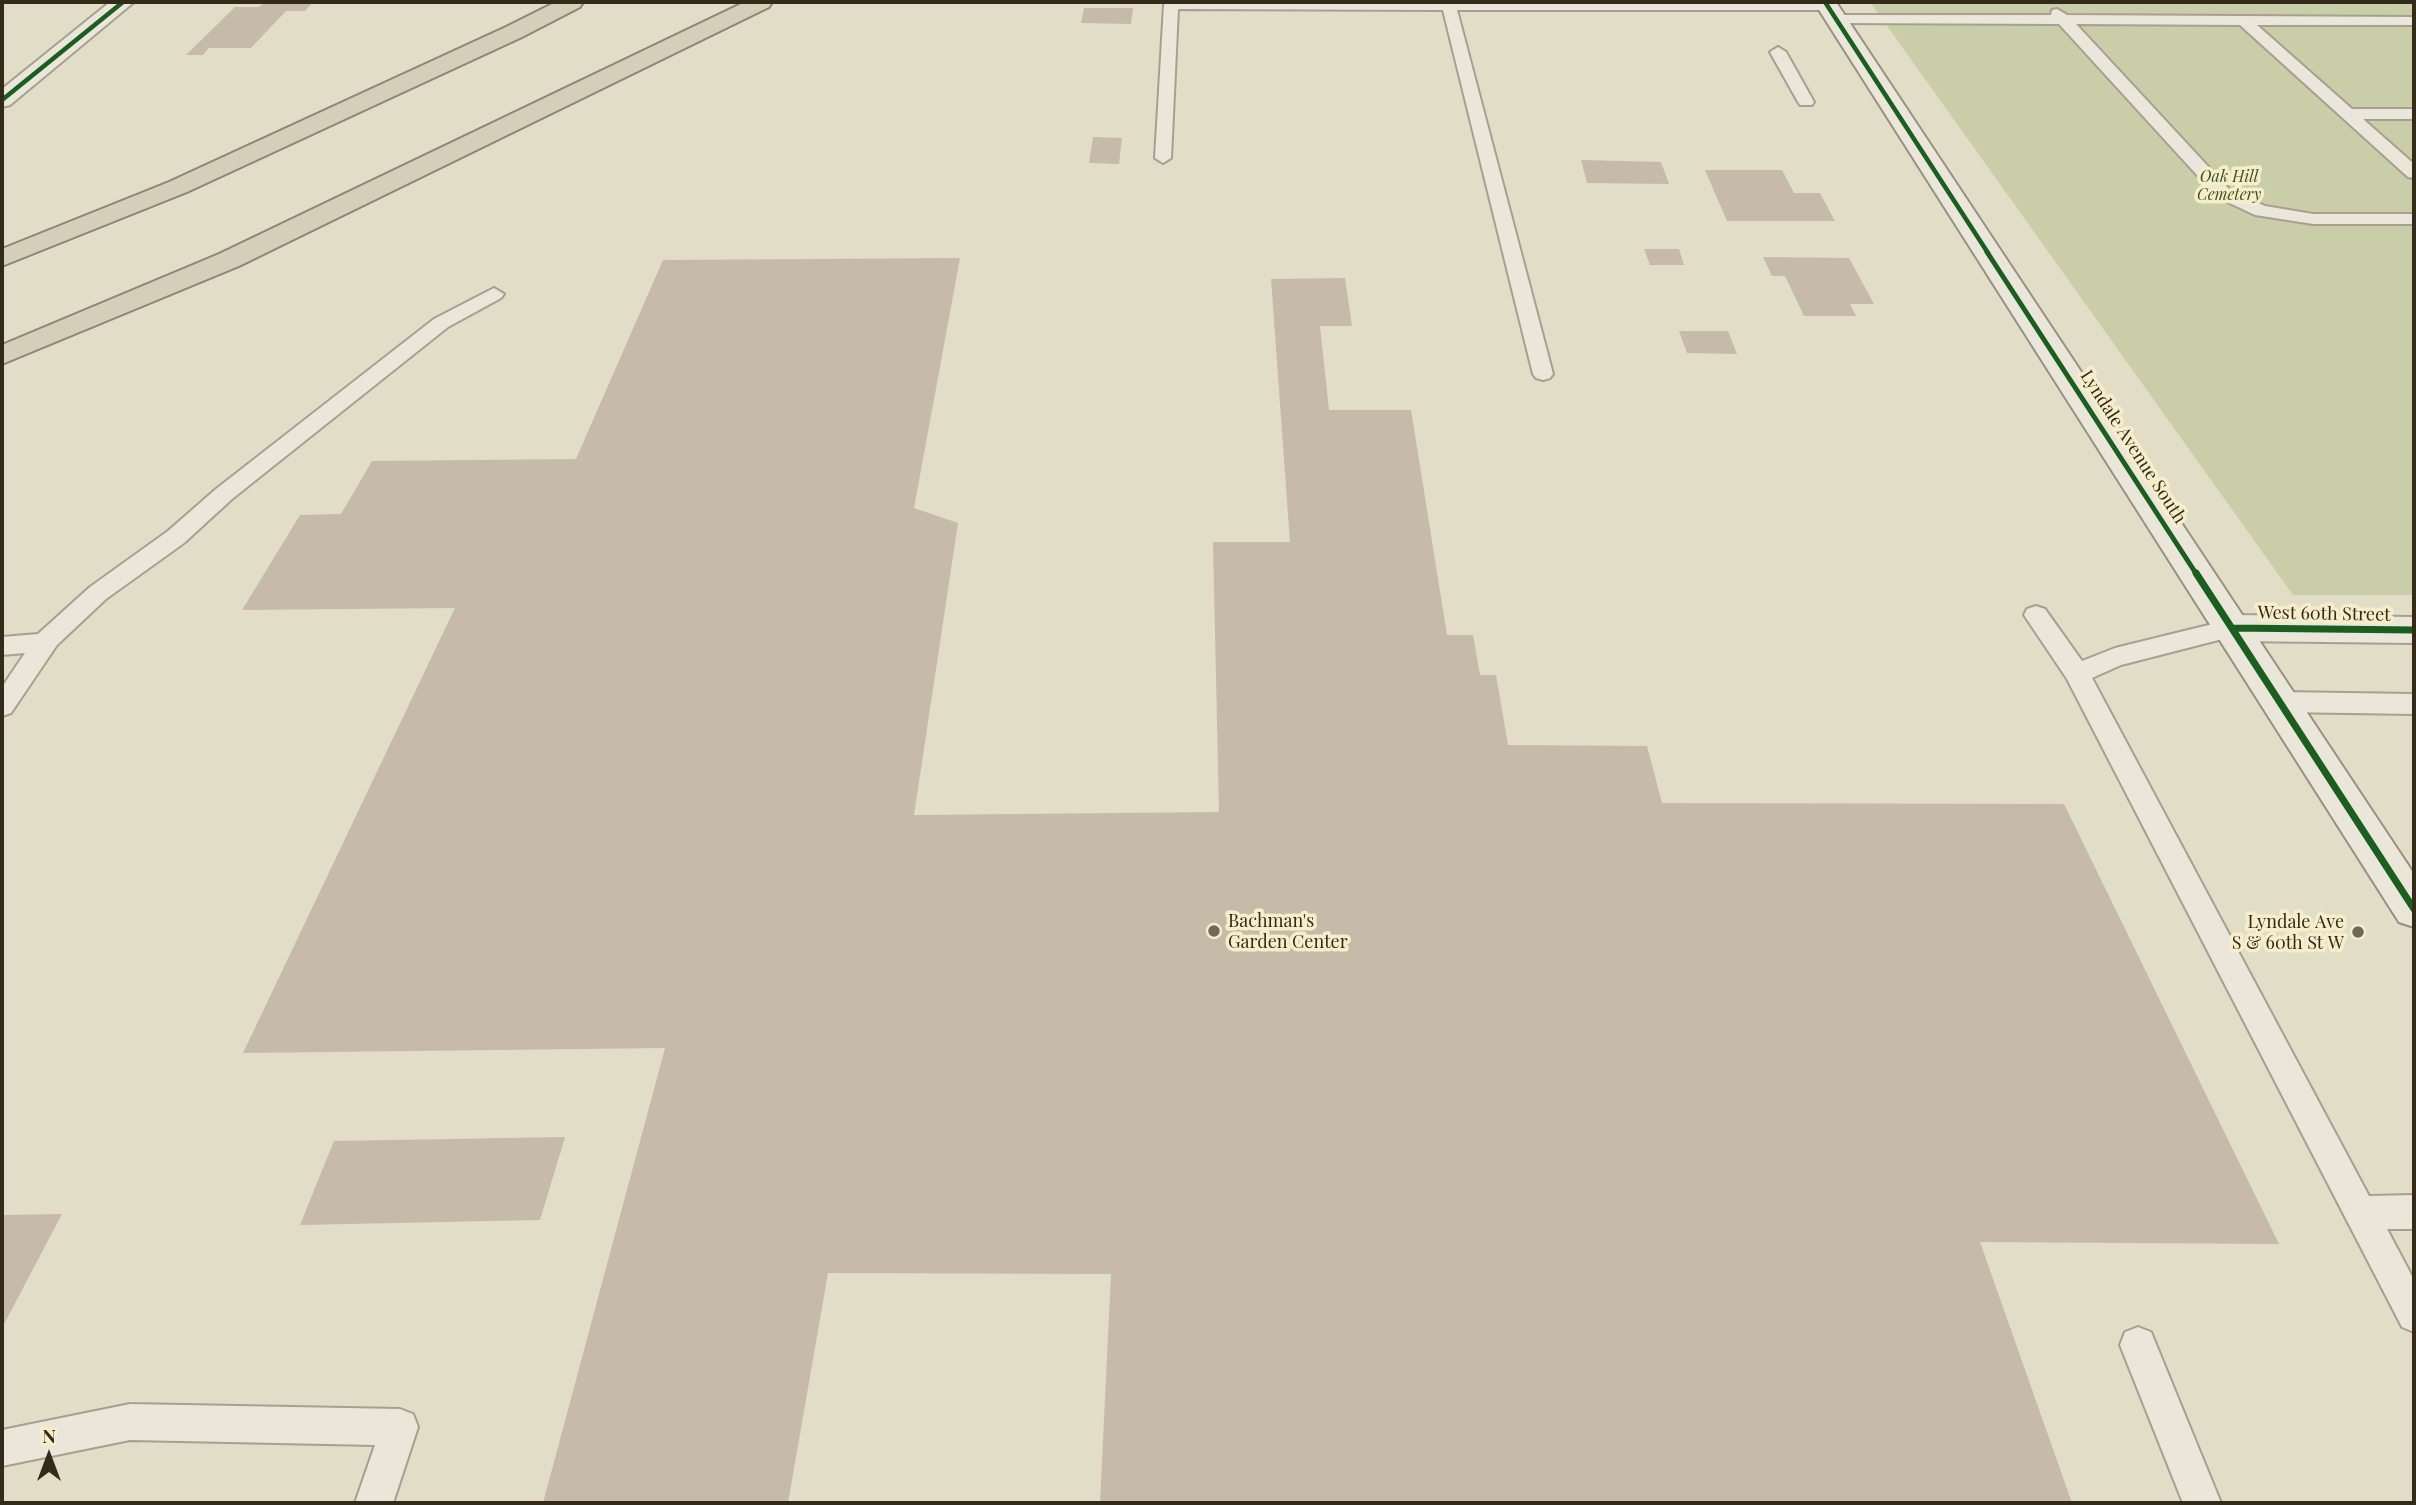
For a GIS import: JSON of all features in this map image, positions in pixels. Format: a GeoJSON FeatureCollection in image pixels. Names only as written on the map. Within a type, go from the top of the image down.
{"type":"FeatureCollection","features":[{"type":"Feature","properties":{"kind":"highway"},"geometry":{"type":"LineString","coordinates":[[2,258],[178,187],[514,32],[572,2]]}},
{"type":"Feature","properties":{"kind":"highway"},"geometry":{"type":"LineString","coordinates":[[2,355],[229,260],[761,2]]}},
{"type":"Feature","properties":{"kind":"main road"},"geometry":{"type":"LineString","coordinates":[[2,100],[122,2]]}},
{"type":"Feature","properties":{"kind":"main road","name":"Lyndale Avenue South"},"geometry":{"type":"LineString","coordinates":[[1829,9],[2414,909]]}},
{"type":"Feature","properties":{"kind":"main road","name":"West 60th Street"},"geometry":{"type":"LineString","coordinates":[[2233,628],[2414,630]]}},
{"type":"Feature","properties":{"kind":"lane"},"geometry":{"type":"LineString","coordinates":[[2046,2],[2223,193],[2260,211],[2312,219],[2414,219]]}},
{"type":"Feature","properties":{"kind":"lane"},"geometry":{"type":"LineString","coordinates":[[1163,158],[1171,5],[1829,9],[2063,20],[2414,21]]}},
{"type":"Feature","properties":{"kind":"lane"},"geometry":{"type":"LineString","coordinates":[[1449,6],[1543,374]]}},
{"type":"Feature","properties":{"kind":"lane"},"geometry":{"type":"LineString","coordinates":[[2244,20],[2414,173]]}},
{"type":"Feature","properties":{"kind":"lane"},"geometry":{"type":"LineString","coordinates":[[1778,52],[1806,102]]}},
{"type":"Feature","properties":{"kind":"lane"},"geometry":{"type":"LineString","coordinates":[[2348,114],[2414,114]]}},
{"type":"Feature","properties":{"kind":"lane"},"geometry":{"type":"LineString","coordinates":[[2,706],[46,643],[98,593],[176,537],[224,494],[441,323],[494,294]]}},
{"type":"Feature","properties":{"kind":"lane"},"geometry":{"type":"LineString","coordinates":[[2036,615],[2077,674],[2414,1315]]}},
{"type":"Feature","properties":{"kind":"lane"},"geometry":{"type":"LineString","coordinates":[[2077,674],[2115,657],[2233,628]]}},
{"type":"Feature","properties":{"kind":"lane"},"geometry":{"type":"LineString","coordinates":[[2,646],[46,643]]}},
{"type":"Feature","properties":{"kind":"lane"},"geometry":{"type":"LineString","coordinates":[[2281,702],[2414,704]]}},
{"type":"Feature","properties":{"kind":"lane"},"geometry":{"type":"LineString","coordinates":[[2359,1213],[2414,1212]]}},
{"type":"Feature","properties":{"kind":"lane"},"geometry":{"type":"LineString","coordinates":[[2138,1345],[2202,1503]]}},
{"type":"Feature","properties":{"kind":"lane"},"geometry":{"type":"LineString","coordinates":[[2,1448],[130,1422],[400,1427],[374,1503]]}},
{"type":"Feature","properties":{"kind":"green space","name":"Oak Hill Cemetery"},"geometry":{"type":"Polygon","coordinates":[[[1870,2],[2414,2],[2414,595],[2293,595],[1870,2]]]}},
{"type":"Feature","properties":{"kind":"building"},"geometry":{"type":"Polygon","coordinates":[[[264,2],[313,2],[305,11],[286,11],[251,48],[209,48],[203,55],[186,55],[235,7],[259,7],[264,2]]]}},
{"type":"Feature","properties":{"kind":"building"},"geometry":{"type":"Polygon","coordinates":[[[1084,8],[1133,8],[1131,24],[1081,23],[1084,8]]]}},
{"type":"Feature","properties":{"kind":"building"},"geometry":{"type":"Polygon","coordinates":[[[1093,137],[1122,138],[1119,164],[1089,163],[1093,137]]]}},
{"type":"Feature","properties":{"kind":"building"},"geometry":{"type":"Polygon","coordinates":[[[1581,160],[1661,162],[1669,184],[1587,183],[1581,160]]]}},
{"type":"Feature","properties":{"kind":"building"},"geometry":{"type":"Polygon","coordinates":[[[1705,170],[1782,170],[1794,193],[1820,193],[1835,221],[1727,221],[1705,170]]]}},
{"type":"Feature","properties":{"kind":"building"},"geometry":{"type":"Polygon","coordinates":[[[1644,249],[1679,249],[1684,265],[1650,265],[1644,249]]]}},
{"type":"Feature","properties":{"kind":"building"},"geometry":{"type":"Polygon","coordinates":[[[1763,257],[1849,258],[1874,304],[1850,304],[1856,316],[1804,316],[1785,276],[1772,276],[1763,257]]]}},
{"type":"Feature","properties":{"kind":"building","name":"Bachman's Garden Center"},"geometry":{"type":"Polygon","coordinates":[[[960,258],[914,508],[958,523],[914,815],[1219,812],[1213,542],[1290,542],[1271,279],[1345,278],[1352,326],[1320,326],[1329,410],[1411,410],[1447,635],[1473,635],[1480,675],[1496,675],[1508,745],[1647,746],[1662,803],[2064,804],[2279,1244],[1980,1242],[2072,1503],[1100,1503],[1111,1274],[828,1273],[788,1503],[543,1503],[665,1048],[243,1053],[455,608],[242,610],[300,515],[341,514],[372,461],[576,459],[663,260],[960,258]]]}},
{"type":"Feature","properties":{"kind":"building"},"geometry":{"type":"Polygon","coordinates":[[[1679,331],[1728,331],[1737,354],[1687,353],[1679,331]]]}},
{"type":"Feature","properties":{"kind":"building"},"geometry":{"type":"Polygon","coordinates":[[[565,1137],[540,1220],[300,1225],[334,1141],[565,1137]]]}},
{"type":"Feature","properties":{"kind":"building"},"geometry":{"type":"Polygon","coordinates":[[[62,1214],[2,1328],[2,1215],[62,1214]]]}},
{"type":"Feature","properties":{"kind":"cycle path"},"geometry":{"type":"LineString","coordinates":[[2,100],[123,2]]}},
{"type":"Feature","properties":{"kind":"cycle path"},"geometry":{"type":"LineString","coordinates":[[1825,2],[2414,909]]}},
{"type":"Feature","properties":{"kind":"cycle path"},"geometry":{"type":"LineString","coordinates":[[2233,628],[2414,630]]}},
{"type":"Feature","properties":{"kind":"place","name":"Bachman's Garden Center"},"geometry":{"type":"Point","coordinates":[1214,931]}},
{"type":"Feature","properties":{"kind":"place","name":"Lyndale Ave S & 60th St W"},"geometry":{"type":"Point","coordinates":[2358,932]}}]}
